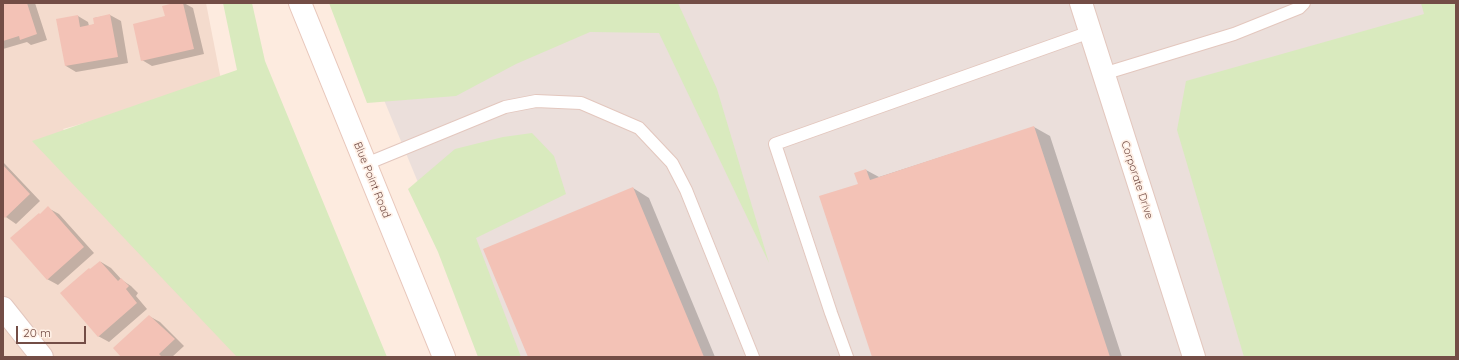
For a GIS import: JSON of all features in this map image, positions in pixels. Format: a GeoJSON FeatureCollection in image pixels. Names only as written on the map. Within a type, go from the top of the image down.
{"type":"FeatureCollection","features":[{"type":"Feature","properties":{"kind":"street","name":"Blue Point Road"},"geometry":{"type":"LineString","coordinates":[[300,3],[444,357]]}},
{"type":"Feature","properties":{"kind":"street","name":"Corporate Drive"},"geometry":{"type":"LineString","coordinates":[[1081,3],[1194,357]]}},
{"type":"Feature","properties":{"kind":"street"},"geometry":{"type":"LineString","coordinates":[[3,308],[42,357]]}},
{"type":"Feature","properties":{"kind":"lane"},"geometry":{"type":"LineString","coordinates":[[1103,74],[1234,34],[1298,8],[1304,3]]}},
{"type":"Feature","properties":{"kind":"lane"},"geometry":{"type":"LineString","coordinates":[[847,357],[775,144],[1090,32]]}},
{"type":"Feature","properties":{"kind":"lane"},"geometry":{"type":"LineString","coordinates":[[366,164],[505,107],[536,101],[581,103],[639,128],[672,163],[686,190],[753,357]]}},
{"type":"Feature","properties":{"kind":"shaded area"},"geometry":{"type":"Polygon","coordinates":[[[3,3],[206,3],[222,85],[63,129],[293,357],[3,357],[3,3]]]}},
{"type":"Feature","properties":{"kind":"shaded area"},"geometry":{"type":"Polygon","coordinates":[[[344,3],[1456,3],[1456,357],[490,357],[344,3]]]}},
{"type":"Feature","properties":{"kind":"green space"},"geometry":{"type":"Polygon","coordinates":[[[223,3],[252,3],[265,61],[387,357],[237,357],[32,141],[237,70],[223,3]]]}},
{"type":"Feature","properties":{"kind":"green space"},"geometry":{"type":"Polygon","coordinates":[[[329,3],[678,3],[717,89],[769,263],[659,33],[590,32],[516,64],[456,96],[367,103],[329,3]]]}},
{"type":"Feature","properties":{"kind":"green space"},"geometry":{"type":"Polygon","coordinates":[[[1421,3],[1456,3],[1456,357],[1244,357],[1177,130],[1186,81],[1424,14],[1421,3]]]}},
{"type":"Feature","properties":{"kind":"green space"},"geometry":{"type":"Polygon","coordinates":[[[532,133],[554,156],[566,194],[476,238],[521,357],[478,357],[438,252],[408,189],[455,149],[503,137],[532,133]]]}},
{"type":"Feature","properties":{"kind":"building"},"geometry":{"type":"Polygon","coordinates":[[[3,3],[27,3],[37,34],[20,40],[19,36],[3,41],[3,3]]]}},
{"type":"Feature","properties":{"kind":"building"},"geometry":{"type":"Polygon","coordinates":[[[174,3],[183,3],[194,49],[141,61],[133,24],[165,16],[162,6],[174,3]]]}},
{"type":"Feature","properties":{"kind":"building"},"geometry":{"type":"Polygon","coordinates":[[[110,14],[118,57],[65,66],[56,19],[78,15],[80,27],[94,24],[93,18],[110,14]]]}},
{"type":"Feature","properties":{"kind":"building"},"geometry":{"type":"Polygon","coordinates":[[[1034,126],[1110,357],[872,357],[819,196],[858,184],[854,173],[866,169],[870,180],[1034,126]]]}},
{"type":"Feature","properties":{"kind":"building"},"geometry":{"type":"Polygon","coordinates":[[[3,165],[30,194],[5,218],[3,216],[3,165]]]}},
{"type":"Feature","properties":{"kind":"building"},"geometry":{"type":"Polygon","coordinates":[[[633,187],[704,357],[528,357],[483,249],[633,187]]]}},
{"type":"Feature","properties":{"kind":"building"},"geometry":{"type":"Polygon","coordinates":[[[48,206],[84,247],[47,280],[10,238],[48,206]]]}},
{"type":"Feature","properties":{"kind":"building"},"geometry":{"type":"Polygon","coordinates":[[[100,261],[118,281],[121,278],[129,286],[126,289],[137,303],[98,337],[60,293],[89,268],[90,269],[100,261]]]}},
{"type":"Feature","properties":{"kind":"building"},"geometry":{"type":"Polygon","coordinates":[[[149,315],[175,339],[159,354],[162,357],[121,357],[113,348],[149,315]]]}}]}
